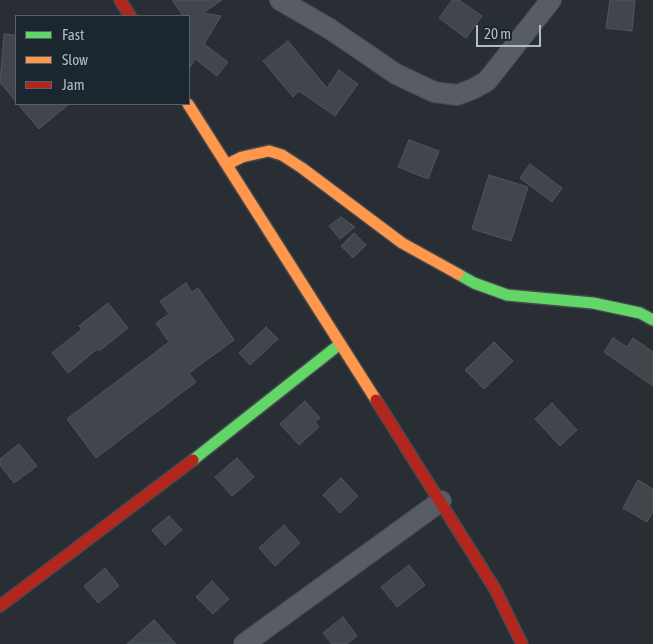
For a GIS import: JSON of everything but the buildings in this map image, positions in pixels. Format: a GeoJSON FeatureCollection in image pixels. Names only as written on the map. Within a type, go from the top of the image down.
{"type":"FeatureCollection","features":[{"type":"Feature","properties":{"kind":"street"},"geometry":{"type":"LineString","coordinates":[[120,0],[129,15]]}},
{"type":"Feature","properties":{"kind":"street"},"geometry":{"type":"LineString","coordinates":[[280,0],[330,29],[396,74],[434,92],[457,95],[487,81],[551,0]]}},
{"type":"Feature","properties":{"kind":"street"},"geometry":{"type":"LineString","coordinates":[[189,105],[228,164],[495,589],[522,644]]}},
{"type":"Feature","properties":{"kind":"street"},"geometry":{"type":"LineString","coordinates":[[228,164],[242,157],[269,151],[282,155],[402,243],[474,283],[507,295],[593,303],[640,313],[653,320]]}},
{"type":"Feature","properties":{"kind":"street"},"geometry":{"type":"LineString","coordinates":[[0,606],[146,497],[340,344]]}},
{"type":"Feature","properties":{"kind":"street"},"geometry":{"type":"LineString","coordinates":[[244,644],[441,502]]}},
{"type":"Feature","properties":{"kind":"traffic: fast"},"geometry":{"type":"LineString","coordinates":[[458,274],[474,283],[507,295],[593,303],[640,313],[653,320]]}},
{"type":"Feature","properties":{"kind":"traffic: fast"},"geometry":{"type":"LineString","coordinates":[[193,460],[340,344]]}},
{"type":"Feature","properties":{"kind":"traffic: slow"},"geometry":{"type":"LineString","coordinates":[[189,105],[376,400]]}},
{"type":"Feature","properties":{"kind":"traffic: slow"},"geometry":{"type":"LineString","coordinates":[[228,164],[242,157],[269,151],[282,155],[402,243],[458,274]]}},
{"type":"Feature","properties":{"kind":"traffic: jam"},"geometry":{"type":"LineString","coordinates":[[120,0],[129,15]]}},
{"type":"Feature","properties":{"kind":"traffic: jam"},"geometry":{"type":"LineString","coordinates":[[376,400],[495,589],[522,644]]}},
{"type":"Feature","properties":{"kind":"traffic: jam"},"geometry":{"type":"LineString","coordinates":[[0,606],[193,460]]}}]}
